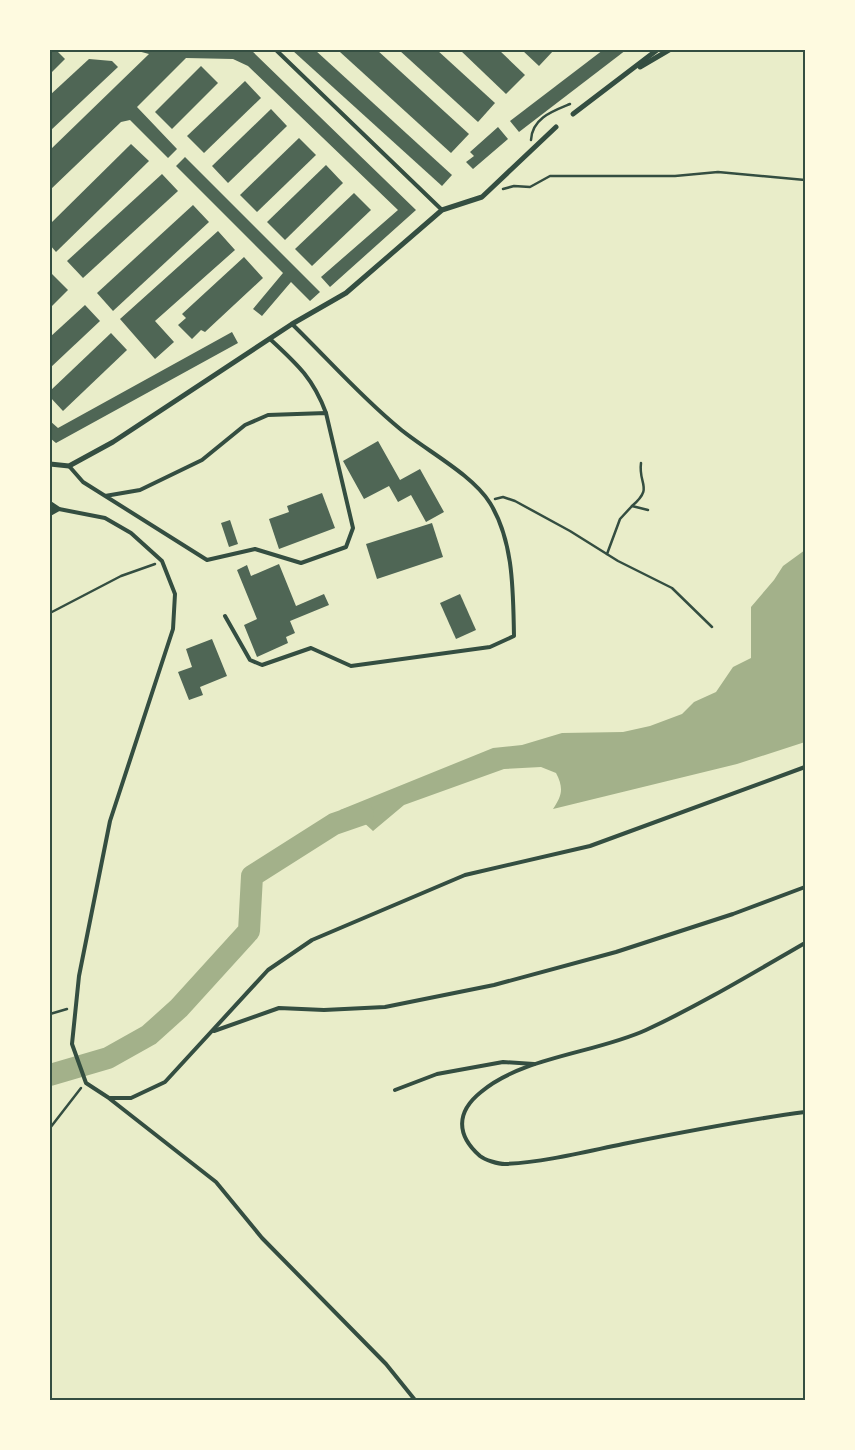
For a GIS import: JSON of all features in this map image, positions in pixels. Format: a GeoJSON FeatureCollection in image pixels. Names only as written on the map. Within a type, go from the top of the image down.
{"type":"FeatureCollection","features":[{"type":"Feature","properties":{"kind":"street"},"geometry":{"type":"LineString","coordinates":[[573,114],[657,50]]}},
{"type":"Feature","properties":{"kind":"street"},"geometry":{"type":"LineString","coordinates":[[624,76],[669,50]]}},
{"type":"Feature","properties":{"kind":"street"},"geometry":{"type":"LineString","coordinates":[[50,464],[69,466],[113,442],[292,324],[346,293],[442,210],[482,197],[556,127]]}},
{"type":"Feature","properties":{"kind":"lane"},"geometry":{"type":"LineString","coordinates":[[276,50],[442,210]]}},
{"type":"Feature","properties":{"kind":"lane"},"geometry":{"type":"LineString","coordinates":[[225,616],[250,660],[262,665],[311,648],[352,666],[490,647],[514,636],[513,592],[507,545],[490,502],[465,477],[398,427],[292,324]]}},
{"type":"Feature","properties":{"kind":"lane"},"geometry":{"type":"LineString","coordinates":[[69,466],[83,482],[207,560],[255,549],[301,563],[346,547],[353,528],[326,414],[320,398],[303,369],[270,339]]}},
{"type":"Feature","properties":{"kind":"lane"},"geometry":{"type":"LineString","coordinates":[[105,496],[140,490],[202,460],[245,425],[268,415],[326,414]]}},
{"type":"Feature","properties":{"kind":"lane"},"geometry":{"type":"LineString","coordinates":[[50,503],[59,509]]}},
{"type":"Feature","properties":{"kind":"lane"},"geometry":{"type":"LineString","coordinates":[[50,509],[104,518],[131,533],[162,561],[175,594],[173,629],[110,821],[79,976],[72,1044],[83,1078],[86,1083],[109,1098],[216,1182],[262,1238],[386,1364],[415,1400]]}},
{"type":"Feature","properties":{"kind":"lane"},"geometry":{"type":"LineString","coordinates":[[50,514],[59,509]]}},
{"type":"Feature","properties":{"kind":"lane"},"geometry":{"type":"LineString","coordinates":[[109,1098],[131,1098],[165,1082],[268,970],[312,940],[465,875],[590,846],[805,767]]}},
{"type":"Feature","properties":{"kind":"lane"},"geometry":{"type":"LineString","coordinates":[[212,1032],[279,1008],[324,1010],[385,1007],[494,985],[625,949],[805,887]]}},
{"type":"Feature","properties":{"kind":"lane"},"geometry":{"type":"LineString","coordinates":[[805,943],[646,1030],[603,1047],[537,1064],[505,1076],[480,1092],[463,1113],[461,1131],[469,1145],[482,1158],[502,1164],[537,1161],[734,1122],[805,1112]]}},
{"type":"Feature","properties":{"kind":"lane"},"geometry":{"type":"LineString","coordinates":[[395,1090],[437,1074],[502,1062],[537,1064]]}},
{"type":"Feature","properties":{"kind":"path"},"geometry":{"type":"LineString","coordinates":[[532,151],[531,132],[545,114],[577,101]]}},
{"type":"Feature","properties":{"kind":"path"},"geometry":{"type":"LineString","coordinates":[[500,190],[514,186],[530,187],[550,176],[675,176],[718,172],[805,180]]}},
{"type":"Feature","properties":{"kind":"path"},"geometry":{"type":"LineString","coordinates":[[607,554],[620,519],[643,496],[645,486],[640,470],[641,463]]}},
{"type":"Feature","properties":{"kind":"path"},"geometry":{"type":"LineString","coordinates":[[490,502],[503,496],[515,501],[607,554],[672,588],[712,627]]}},
{"type":"Feature","properties":{"kind":"path"},"geometry":{"type":"LineString","coordinates":[[632,506],[648,510]]}},
{"type":"Feature","properties":{"kind":"path"},"geometry":{"type":"LineString","coordinates":[[50,613],[121,576],[162,561]]}},
{"type":"Feature","properties":{"kind":"path"},"geometry":{"type":"LineString","coordinates":[[50,1014],[76,1006]]}},
{"type":"Feature","properties":{"kind":"path"},"geometry":{"type":"LineString","coordinates":[[50,1128],[86,1083]]}},
{"type":"Feature","properties":{"kind":"shaded area"},"geometry":{"type":"Polygon","coordinates":[[[805,550],[805,742],[737,764],[553,809],[561,792],[556,773],[541,767],[504,769],[404,805],[373,831],[361,820],[341,832],[334,824],[340,810],[493,748],[522,745],[562,733],[623,732],[650,726],[682,714],[694,702],[716,692],[733,667],[751,658],[751,607],[774,580],[783,566],[805,550]]]}},
{"type":"Feature","properties":{"kind":"building"},"geometry":{"type":"Polygon","coordinates":[[[134,50],[251,50],[416,210],[330,287],[321,277],[398,210],[248,66],[233,59],[186,58],[137,107],[177,149],[168,158],[130,120],[121,122],[50,190],[50,150],[149,54],[134,50]]]}},
{"type":"Feature","properties":{"kind":"building"},"geometry":{"type":"Polygon","coordinates":[[[292,50],[315,50],[452,175],[442,186],[292,50]]]}},
{"type":"Feature","properties":{"kind":"building"},"geometry":{"type":"Polygon","coordinates":[[[342,50],[377,50],[469,134],[451,153],[340,52],[342,50]]]}},
{"type":"Feature","properties":{"kind":"building"},"geometry":{"type":"Polygon","coordinates":[[[399,50],[437,50],[495,103],[478,122],[399,50]]]}},
{"type":"Feature","properties":{"kind":"building"},"geometry":{"type":"Polygon","coordinates":[[[460,50],[499,50],[525,75],[506,94],[460,50]]]}},
{"type":"Feature","properties":{"kind":"building"},"geometry":{"type":"Polygon","coordinates":[[[522,50],[554,50],[539,66],[522,50]]]}},
{"type":"Feature","properties":{"kind":"building"},"geometry":{"type":"Polygon","coordinates":[[[603,50],[626,50],[519,132],[510,121],[603,50]]]}},
{"type":"Feature","properties":{"kind":"building"},"geometry":{"type":"Polygon","coordinates":[[[50,51],[57,51],[65,59],[50,74],[50,51]]]}},
{"type":"Feature","properties":{"kind":"building"},"geometry":{"type":"Polygon","coordinates":[[[89,59],[112,61],[118,67],[50,131],[50,95],[89,59]]]}},
{"type":"Feature","properties":{"kind":"building"},"geometry":{"type":"Polygon","coordinates":[[[201,66],[218,83],[172,129],[155,112],[201,66]]]}},
{"type":"Feature","properties":{"kind":"building"},"geometry":{"type":"Polygon","coordinates":[[[245,81],[261,98],[204,153],[187,136],[245,81]]]}},
{"type":"Feature","properties":{"kind":"building"},"geometry":{"type":"Polygon","coordinates":[[[271,109],[287,126],[228,183],[212,166],[271,109]]]}},
{"type":"Feature","properties":{"kind":"building"},"geometry":{"type":"Polygon","coordinates":[[[498,127],[508,139],[473,169],[466,162],[474,156],[470,152],[498,127]]]}},
{"type":"Feature","properties":{"kind":"building"},"geometry":{"type":"Polygon","coordinates":[[[299,138],[316,155],[257,212],[240,195],[299,138]]]}},
{"type":"Feature","properties":{"kind":"building"},"geometry":{"type":"Polygon","coordinates":[[[131,144],[149,161],[56,252],[50,245],[50,224],[131,144]]]}},
{"type":"Feature","properties":{"kind":"building"},"geometry":{"type":"Polygon","coordinates":[[[185,157],[320,292],[310,301],[291,282],[262,316],[253,309],[283,273],[176,166],[185,157]]]}},
{"type":"Feature","properties":{"kind":"building"},"geometry":{"type":"Polygon","coordinates":[[[326,165],[343,183],[285,240],[267,222],[326,165]]]}},
{"type":"Feature","properties":{"kind":"building"},"geometry":{"type":"Polygon","coordinates":[[[162,174],[178,191],[83,278],[67,261],[162,174]]]}},
{"type":"Feature","properties":{"kind":"building"},"geometry":{"type":"Polygon","coordinates":[[[354,193],[371,210],[312,266],[295,249],[354,193]]]}},
{"type":"Feature","properties":{"kind":"building"},"geometry":{"type":"Polygon","coordinates":[[[193,205],[209,222],[113,311],[97,293],[193,205]]]}},
{"type":"Feature","properties":{"kind":"building"},"geometry":{"type":"Polygon","coordinates":[[[218,231],[235,250],[155,321],[174,342],[155,359],[120,319],[218,231]]]}},
{"type":"Feature","properties":{"kind":"building"},"geometry":{"type":"Polygon","coordinates":[[[244,257],[263,278],[205,332],[201,330],[192,339],[178,325],[186,318],[182,314],[244,257]]]}},
{"type":"Feature","properties":{"kind":"building"},"geometry":{"type":"Polygon","coordinates":[[[52,274],[68,290],[50,308],[50,276],[52,274]]]}},
{"type":"Feature","properties":{"kind":"building"},"geometry":{"type":"Polygon","coordinates":[[[85,305],[100,321],[50,368],[50,337],[85,305]]]}},
{"type":"Feature","properties":{"kind":"building"},"geometry":{"type":"Polygon","coordinates":[[[232,332],[238,343],[56,443],[50,438],[50,421],[58,428],[232,332]]]}},
{"type":"Feature","properties":{"kind":"building"},"geometry":{"type":"Polygon","coordinates":[[[111,333],[127,350],[63,411],[50,397],[50,391],[111,333]]]}},
{"type":"Feature","properties":{"kind":"building"},"geometry":{"type":"Polygon","coordinates":[[[378,441],[400,480],[420,469],[444,512],[426,522],[411,495],[398,502],[389,486],[364,499],[343,461],[378,441]]]}},
{"type":"Feature","properties":{"kind":"building"},"geometry":{"type":"Polygon","coordinates":[[[322,493],[335,528],[279,549],[269,519],[289,512],[287,506],[322,493]]]}},
{"type":"Feature","properties":{"kind":"building"},"geometry":{"type":"Polygon","coordinates":[[[230,520],[238,544],[229,547],[221,523],[230,520]]]}},
{"type":"Feature","properties":{"kind":"building"},"geometry":{"type":"Polygon","coordinates":[[[432,523],[443,557],[377,579],[366,544],[432,523]]]}},
{"type":"Feature","properties":{"kind":"building"},"geometry":{"type":"Polygon","coordinates":[[[279,564],[296,606],[324,594],[329,605],[290,621],[295,633],[286,637],[288,643],[257,657],[244,625],[257,619],[237,570],[247,565],[251,576],[279,564]]]}},
{"type":"Feature","properties":{"kind":"building"},"geometry":{"type":"Polygon","coordinates":[[[460,594],[476,630],[456,639],[440,603],[460,594]]]}},
{"type":"Feature","properties":{"kind":"building"},"geometry":{"type":"Polygon","coordinates":[[[212,639],[227,676],[200,687],[203,695],[189,700],[178,672],[192,667],[186,649],[212,639]]]}},
{"type":"Feature","properties":{"kind":"waterway"},"geometry":{"type":"LineString","coordinates":[[50,1075],[108,1058],[149,1035],[179,1008],[249,931],[252,876],[334,824],[363,814]]}}]}
